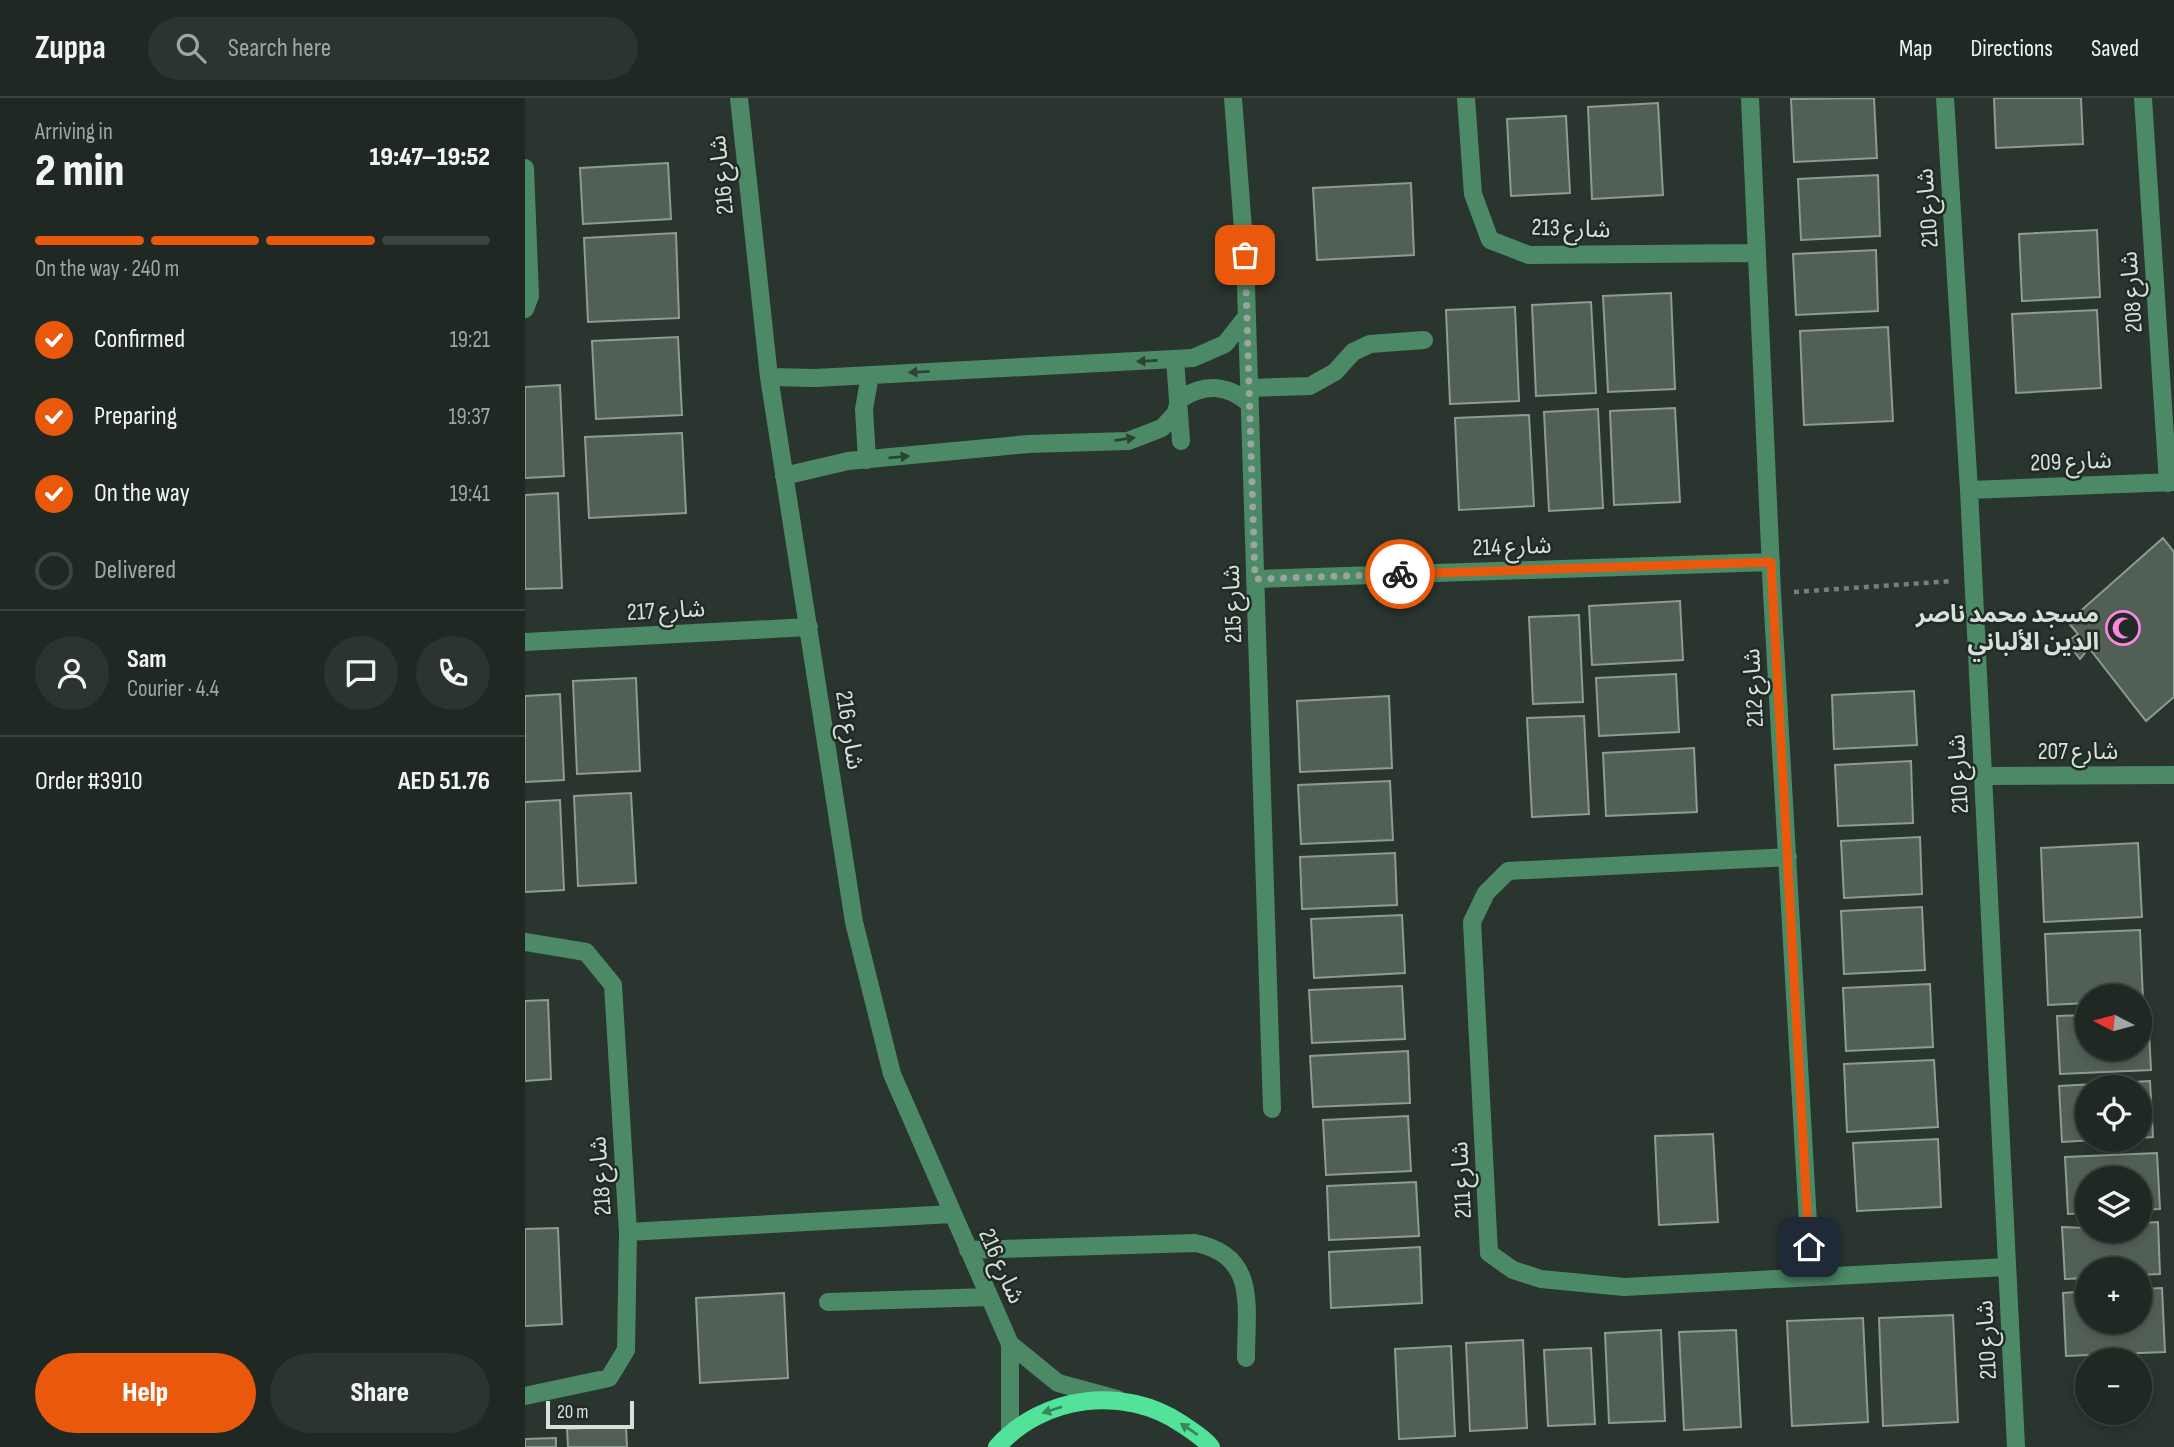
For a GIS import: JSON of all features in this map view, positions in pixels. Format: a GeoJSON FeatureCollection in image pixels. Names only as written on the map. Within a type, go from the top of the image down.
{"type":"FeatureCollection","features":[{"type":"Feature","properties":{"kind":"main road"},"geometry":{"type":"LineString","coordinates":[[997,1447],[1010,1432],[1044,1412],[1081,1401],[1121,1400],[1166,1413],[1206,1440],[1211,1447]]}},
{"type":"Feature","properties":{"kind":"street","name":"شارع 216"},"geometry":{"type":"LineString","coordinates":[[739,98],[769,377],[857,934],[892,1074],[1010,1344],[1010,1432]]}},
{"type":"Feature","properties":{"kind":"street","name":"شارع 215"},"geometry":{"type":"LineString","coordinates":[[1233,98],[1247,316],[1272,1109]]}},
{"type":"Feature","properties":{"kind":"street","name":"شارع 213"},"geometry":{"type":"LineString","coordinates":[[1467,98],[1473,194],[1490,240],[1529,255],[1756,253]]}},
{"type":"Feature","properties":{"kind":"street","name":"شارع 212"},"geometry":{"type":"LineString","coordinates":[[1750,98],[1772,593],[1811,1275]]}},
{"type":"Feature","properties":{"kind":"street","name":"شارع 210"},"geometry":{"type":"LineString","coordinates":[[1945,98],[1974,580],[2016,1447]]}},
{"type":"Feature","properties":{"kind":"street","name":"شارع 208"},"geometry":{"type":"LineString","coordinates":[[2143,98],[2171,482]]}},
{"type":"Feature","properties":{"kind":"street"},"geometry":{"type":"LineString","coordinates":[[525,168],[530,296],[525,309]]}},
{"type":"Feature","properties":{"kind":"street"},"geometry":{"type":"LineString","coordinates":[[769,377],[870,375],[1193,358],[1225,344],[1247,316]]}},
{"type":"Feature","properties":{"kind":"street"},"geometry":{"type":"LineString","coordinates":[[784,476],[826,464],[1028,444],[1128,441],[1163,428],[1175,414],[1180,399],[1195,390],[1210,386],[1249,396],[1310,386],[1335,372],[1353,352],[1370,344],[1424,340]]}},
{"type":"Feature","properties":{"kind":"street"},"geometry":{"type":"LineString","coordinates":[[1175,359],[1181,441]]}},
{"type":"Feature","properties":{"kind":"street"},"geometry":{"type":"LineString","coordinates":[[866,460],[864,409],[870,375]]}},
{"type":"Feature","properties":{"kind":"street","name":"شارع 209"},"geometry":{"type":"LineString","coordinates":[[1969,490],[2171,482]]}},
{"type":"Feature","properties":{"kind":"street","name":"شارع 214"},"geometry":{"type":"LineString","coordinates":[[1255,579],[1771,562]]}},
{"type":"Feature","properties":{"kind":"street","name":"شارع 217"},"geometry":{"type":"LineString","coordinates":[[525,642],[809,627]]}},
{"type":"Feature","properties":{"kind":"street","name":"شارع 207"},"geometry":{"type":"LineString","coordinates":[[1983,776],[2174,775]]}},
{"type":"Feature","properties":{"kind":"street","name":"شارع 211"},"geometry":{"type":"LineString","coordinates":[[1788,857],[1508,871],[1486,894],[1472,922],[1489,1253],[1513,1270],[1541,1279],[1624,1287],[1811,1275],[2007,1267]]}},
{"type":"Feature","properties":{"kind":"street","name":"شارع 218"},"geometry":{"type":"LineString","coordinates":[[525,942],[586,952],[613,985],[628,1232],[626,1350],[609,1378],[525,1396]]}},
{"type":"Feature","properties":{"kind":"street"},"geometry":{"type":"LineString","coordinates":[[628,1232],[952,1214]]}},
{"type":"Feature","properties":{"kind":"street"},"geometry":{"type":"LineString","coordinates":[[968,1250],[1195,1243],[1214,1247],[1230,1258],[1242,1273],[1246,1293],[1245,1358]]}},
{"type":"Feature","properties":{"kind":"street"},"geometry":{"type":"LineString","coordinates":[[828,1302],[989,1297]]}},
{"type":"Feature","properties":{"kind":"street","name":"شارع 216"},"geometry":{"type":"LineString","coordinates":[[1010,1344],[1058,1382],[1121,1400]]}},
{"type":"Feature","properties":{"kind":"path"},"geometry":{"type":"LineString","coordinates":[[1772,593],[1974,580]]}},
{"type":"Feature","properties":{"kind":"building"},"geometry":{"type":"Polygon","coordinates":[[[1874,98],[1877,158],[1794,162],[1791,99],[1874,98]]]}},
{"type":"Feature","properties":{"kind":"building"},"geometry":{"type":"Polygon","coordinates":[[[1994,98],[2081,98],[2083,144],[1996,148],[1994,98]]]}},
{"type":"Feature","properties":{"kind":"building"},"geometry":{"type":"Polygon","coordinates":[[[1658,103],[1663,195],[1592,199],[1588,107],[1658,103]]]}},
{"type":"Feature","properties":{"kind":"building"},"geometry":{"type":"Polygon","coordinates":[[[1566,116],[1570,193],[1511,196],[1507,119],[1566,116]]]}},
{"type":"Feature","properties":{"kind":"building"},"geometry":{"type":"Polygon","coordinates":[[[668,163],[671,219],[583,224],[580,168],[668,163]]]}},
{"type":"Feature","properties":{"kind":"building"},"geometry":{"type":"Polygon","coordinates":[[[1878,175],[1880,236],[1801,240],[1798,179],[1878,175]]]}},
{"type":"Feature","properties":{"kind":"building"},"geometry":{"type":"Polygon","coordinates":[[[1411,183],[1414,255],[1317,260],[1313,188],[1411,183]]]}},
{"type":"Feature","properties":{"kind":"building"},"geometry":{"type":"Polygon","coordinates":[[[2097,230],[2100,297],[2022,301],[2019,234],[2097,230]]]}},
{"type":"Feature","properties":{"kind":"building"},"geometry":{"type":"Polygon","coordinates":[[[676,233],[679,318],[588,322],[584,238],[676,233]]]}},
{"type":"Feature","properties":{"kind":"building"},"geometry":{"type":"Polygon","coordinates":[[[1876,250],[1878,311],[1796,315],[1793,254],[1876,250]]]}},
{"type":"Feature","properties":{"kind":"building"},"geometry":{"type":"Polygon","coordinates":[[[1671,293],[1675,389],[1608,392],[1603,296],[1671,293]]]}},
{"type":"Feature","properties":{"kind":"building"},"geometry":{"type":"Polygon","coordinates":[[[1591,302],[1596,393],[1536,396],[1532,305],[1591,302]]]}},
{"type":"Feature","properties":{"kind":"building"},"geometry":{"type":"Polygon","coordinates":[[[1515,307],[1519,401],[1450,404],[1446,310],[1515,307]]]}},
{"type":"Feature","properties":{"kind":"building"},"geometry":{"type":"Polygon","coordinates":[[[2097,310],[2101,388],[2016,393],[2012,314],[2097,310]]]}},
{"type":"Feature","properties":{"kind":"building"},"geometry":{"type":"Polygon","coordinates":[[[1888,327],[1893,421],[1804,425],[1800,331],[1888,327]]]}},
{"type":"Feature","properties":{"kind":"building"},"geometry":{"type":"Polygon","coordinates":[[[678,337],[682,415],[596,419],[592,341],[678,337]]]}},
{"type":"Feature","properties":{"kind":"building"},"geometry":{"type":"Polygon","coordinates":[[[560,385],[564,476],[525,478],[525,387],[560,385]]]}},
{"type":"Feature","properties":{"kind":"building"},"geometry":{"type":"Polygon","coordinates":[[[1675,408],[1680,502],[1614,505],[1610,411],[1675,408]]]}},
{"type":"Feature","properties":{"kind":"building"},"geometry":{"type":"Polygon","coordinates":[[[1598,409],[1603,508],[1549,511],[1544,412],[1598,409]]]}},
{"type":"Feature","properties":{"kind":"building"},"geometry":{"type":"Polygon","coordinates":[[[1529,415],[1534,506],[1459,510],[1455,418],[1529,415]]]}},
{"type":"Feature","properties":{"kind":"building"},"geometry":{"type":"Polygon","coordinates":[[[682,433],[686,513],[589,518],[585,437],[682,433]]]}},
{"type":"Feature","properties":{"kind":"building"},"geometry":{"type":"Polygon","coordinates":[[[558,493],[562,588],[525,589],[525,495],[558,493]]]}},
{"type":"Feature","properties":{"kind":"building","name":"مسجد محمد ناصر الدين الألباني"},"geometry":{"type":"Polygon","coordinates":[[[2163,538],[2174,552],[2174,697],[2146,721],[2089,648],[2080,659],[2067,642],[2078,634],[2068,622],[2163,538]]]}},
{"type":"Feature","properties":{"kind":"building"},"geometry":{"type":"Polygon","coordinates":[[[1680,601],[1683,660],[1592,665],[1589,606],[1680,601]]]}},
{"type":"Feature","properties":{"kind":"building"},"geometry":{"type":"Polygon","coordinates":[[[1579,615],[1583,702],[1533,704],[1529,617],[1579,615]]]}},
{"type":"Feature","properties":{"kind":"building"},"geometry":{"type":"Polygon","coordinates":[[[1676,674],[1679,732],[1599,736],[1596,678],[1676,674]]]}},
{"type":"Feature","properties":{"kind":"building"},"geometry":{"type":"Polygon","coordinates":[[[636,678],[640,771],[577,774],[573,681],[636,678]]]}},
{"type":"Feature","properties":{"kind":"building"},"geometry":{"type":"Polygon","coordinates":[[[1914,691],[1917,745],[1834,749],[1832,695],[1914,691]]]}},
{"type":"Feature","properties":{"kind":"building"},"geometry":{"type":"Polygon","coordinates":[[[560,694],[564,780],[525,782],[525,696],[560,694]]]}},
{"type":"Feature","properties":{"kind":"building"},"geometry":{"type":"Polygon","coordinates":[[[1389,696],[1392,768],[1300,772],[1297,701],[1389,696]]]}},
{"type":"Feature","properties":{"kind":"building"},"geometry":{"type":"Polygon","coordinates":[[[1584,716],[1589,814],[1532,817],[1527,718],[1584,716]]]}},
{"type":"Feature","properties":{"kind":"building"},"geometry":{"type":"Polygon","coordinates":[[[1694,748],[1697,812],[1606,816],[1603,753],[1694,748]]]}},
{"type":"Feature","properties":{"kind":"building"},"geometry":{"type":"Polygon","coordinates":[[[1911,761],[1913,823],[1838,826],[1835,765],[1911,761]]]}},
{"type":"Feature","properties":{"kind":"building"},"geometry":{"type":"Polygon","coordinates":[[[1390,781],[1393,840],[1301,844],[1298,785],[1390,781]]]}},
{"type":"Feature","properties":{"kind":"building"},"geometry":{"type":"Polygon","coordinates":[[[631,793],[636,883],[578,886],[574,796],[631,793]]]}},
{"type":"Feature","properties":{"kind":"building"},"geometry":{"type":"Polygon","coordinates":[[[560,800],[564,890],[525,892],[525,802],[560,800]]]}},
{"type":"Feature","properties":{"kind":"building"},"geometry":{"type":"Polygon","coordinates":[[[1920,837],[1922,894],[1844,898],[1841,841],[1920,837]]]}},
{"type":"Feature","properties":{"kind":"building"},"geometry":{"type":"Polygon","coordinates":[[[2138,843],[2142,917],[2044,922],[2041,848],[2138,843]]]}},
{"type":"Feature","properties":{"kind":"building"},"geometry":{"type":"Polygon","coordinates":[[[1395,853],[1397,905],[1302,909],[1300,857],[1395,853]]]}},
{"type":"Feature","properties":{"kind":"building"},"geometry":{"type":"Polygon","coordinates":[[[1922,907],[1925,970],[1844,974],[1841,911],[1922,907]]]}},
{"type":"Feature","properties":{"kind":"building"},"geometry":{"type":"Polygon","coordinates":[[[1402,915],[1405,973],[1314,978],[1311,919],[1402,915]]]}},
{"type":"Feature","properties":{"kind":"building"},"geometry":{"type":"Polygon","coordinates":[[[2140,930],[2142,984],[2075,984],[2075,1004],[2048,1005],[2045,934],[2140,930]]]}},
{"type":"Feature","properties":{"kind":"building"},"geometry":{"type":"Polygon","coordinates":[[[1930,984],[1933,1047],[1846,1051],[1843,988],[1930,984]]]}},
{"type":"Feature","properties":{"kind":"building"},"geometry":{"type":"Polygon","coordinates":[[[1402,986],[1405,1039],[1312,1043],[1309,990],[1402,986]]]}},
{"type":"Feature","properties":{"kind":"building"},"geometry":{"type":"Polygon","coordinates":[[[548,1000],[551,1079],[525,1081],[525,1001],[548,1000]]]}},
{"type":"Feature","properties":{"kind":"building"},"geometry":{"type":"Polygon","coordinates":[[[2075,1015],[2075,1061],[2151,1061],[2151,1070],[2060,1074],[2057,1016],[2075,1015]]]}},
{"type":"Feature","properties":{"kind":"building"},"geometry":{"type":"Polygon","coordinates":[[[1408,1051],[1410,1103],[1313,1107],[1310,1056],[1408,1051]]]}},
{"type":"Feature","properties":{"kind":"building"},"geometry":{"type":"Polygon","coordinates":[[[1934,1060],[1938,1127],[1847,1132],[1844,1064],[1934,1060]]]}},
{"type":"Feature","properties":{"kind":"building"},"geometry":{"type":"Polygon","coordinates":[[[2075,1085],[2075,1141],[2062,1142],[2059,1086],[2075,1085]]]}},
{"type":"Feature","properties":{"kind":"building"},"geometry":{"type":"Polygon","coordinates":[[[1408,1116],[1411,1171],[1326,1175],[1323,1120],[1408,1116]]]}},
{"type":"Feature","properties":{"kind":"building"},"geometry":{"type":"Polygon","coordinates":[[[1713,1134],[1718,1222],[1659,1225],[1655,1136],[1713,1134]]]}},
{"type":"Feature","properties":{"kind":"building"},"geometry":{"type":"Polygon","coordinates":[[[1938,1139],[1941,1207],[1857,1211],[1853,1143],[1938,1139]]]}},
{"type":"Feature","properties":{"kind":"building"},"geometry":{"type":"Polygon","coordinates":[[[2157,1153],[2160,1209],[2152,1209],[2152,1166],[2075,1166],[2075,1214],[2068,1214],[2065,1157],[2157,1153]]]}},
{"type":"Feature","properties":{"kind":"building"},"geometry":{"type":"Polygon","coordinates":[[[1416,1182],[1419,1236],[1329,1240],[1327,1186],[1416,1182]]]}},
{"type":"Feature","properties":{"kind":"building"},"geometry":{"type":"Polygon","coordinates":[[[2152,1222],[2158,1222],[2160,1274],[2152,1274],[2152,1257],[2075,1257],[2075,1279],[2065,1279],[2062,1227],[2075,1228],[2075,1243],[2152,1243],[2152,1222]]]}},
{"type":"Feature","properties":{"kind":"building"},"geometry":{"type":"Polygon","coordinates":[[[558,1228],[562,1324],[525,1326],[525,1229],[558,1228]]]}},
{"type":"Feature","properties":{"kind":"building"},"geometry":{"type":"Polygon","coordinates":[[[1420,1247],[1422,1303],[1331,1308],[1329,1252],[1420,1247]]]}},
{"type":"Feature","properties":{"kind":"building"},"geometry":{"type":"Polygon","coordinates":[[[2152,1288],[2162,1288],[2165,1352],[2152,1353],[2152,1348],[2075,1348],[2075,1356],[2066,1356],[2063,1293],[2075,1292],[2075,1334],[2152,1334],[2152,1288]]]}},
{"type":"Feature","properties":{"kind":"building"},"geometry":{"type":"Polygon","coordinates":[[[784,1293],[788,1378],[700,1383],[696,1298],[784,1293]]]}},
{"type":"Feature","properties":{"kind":"building"},"geometry":{"type":"Polygon","coordinates":[[[1953,1315],[1958,1422],[1883,1426],[1879,1318],[1953,1315]]]}},
{"type":"Feature","properties":{"kind":"building"},"geometry":{"type":"Polygon","coordinates":[[[1863,1318],[1868,1422],[1792,1426],[1787,1321],[1863,1318]]]}},
{"type":"Feature","properties":{"kind":"building"},"geometry":{"type":"Polygon","coordinates":[[[1661,1330],[1665,1421],[1609,1423],[1605,1333],[1661,1330]]]}},
{"type":"Feature","properties":{"kind":"building"},"geometry":{"type":"Polygon","coordinates":[[[1736,1330],[1741,1427],[1684,1430],[1679,1332],[1736,1330]]]}},
{"type":"Feature","properties":{"kind":"building"},"geometry":{"type":"Polygon","coordinates":[[[1523,1340],[1527,1428],[1470,1431],[1466,1343],[1523,1340]]]}},
{"type":"Feature","properties":{"kind":"building"},"geometry":{"type":"Polygon","coordinates":[[[1451,1346],[1455,1436],[1399,1439],[1395,1349],[1451,1346]]]}},
{"type":"Feature","properties":{"kind":"building"},"geometry":{"type":"Polygon","coordinates":[[[1591,1348],[1595,1424],[1548,1426],[1544,1350],[1591,1348]]]}},
{"type":"Feature","properties":{"kind":"building"},"geometry":{"type":"Polygon","coordinates":[[[626,1426],[627,1447],[568,1447],[567,1429],[626,1426]]]}},
{"type":"Feature","properties":{"kind":"building"},"geometry":{"type":"Polygon","coordinates":[[[556,1438],[556,1447],[525,1447],[525,1439],[556,1438]]]}},
{"type":"Feature","properties":{"kind":"way so far"},"geometry":{"type":"LineString","coordinates":[[1245,255],[1255,579],[1400,574]]}},
{"type":"Feature","properties":{"kind":"place","name":"مسجد محمد ناصر الدين الألباني"},"geometry":{"type":"Point","coordinates":[2123,628]}},
{"type":"Feature","properties":{"kind":"route"},"geometry":{"type":"LineString","coordinates":[[1400,574],[1771,562],[1809,1247]]}}]}
